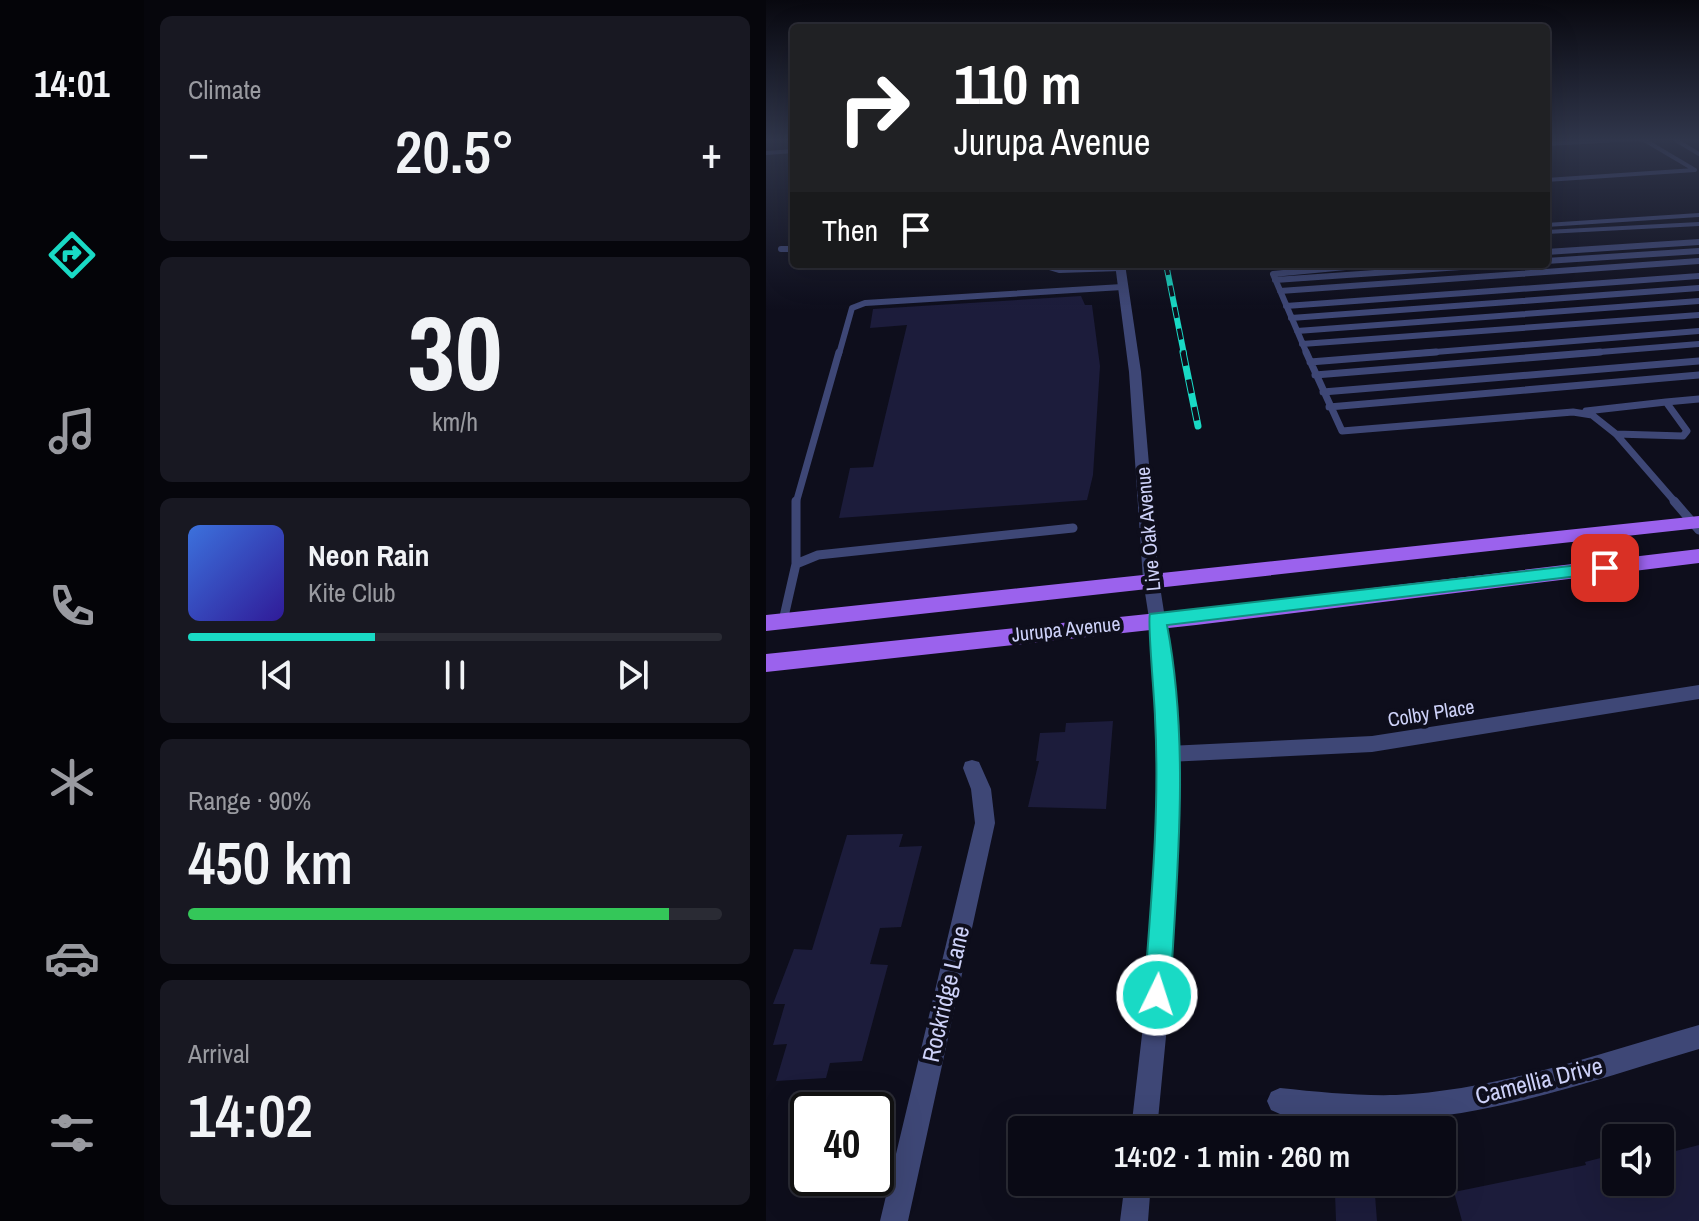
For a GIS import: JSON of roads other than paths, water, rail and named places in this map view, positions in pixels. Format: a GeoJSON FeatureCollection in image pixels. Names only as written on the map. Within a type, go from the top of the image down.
{"type":"FeatureCollection","features":[{"type":"Feature","properties":{"kind":"main road","name":"Jurupa Avenue"},"geometry":{"type":"LineString","coordinates":[[774,622],[1697,525]]}},
{"type":"Feature","properties":{"kind":"main road","name":"Jurupa Avenue"},"geometry":{"type":"LineString","coordinates":[[766,663],[1699,556]]}},
{"type":"Feature","properties":{"kind":"street","name":"Live Oak Avenue"},"geometry":{"type":"LineString","coordinates":[[1121,268],[1135,372],[1151,580],[1162,649],[1168,754],[1166,869],[1145,1116]]}},
{"type":"Feature","properties":{"kind":"street","name":"Colby Place"},"geometry":{"type":"LineString","coordinates":[[1168,754],[1353,746],[1699,692]]}},
{"type":"Feature","properties":{"kind":"street","name":"Rockridge Lane"},"geometry":{"type":"LineString","coordinates":[[895,1221],[985,823],[981,789],[972,768]]}},
{"type":"Feature","properties":{"kind":"street","name":"Camellia Drive"},"geometry":{"type":"LineString","coordinates":[[1280,1101],[1353,1108],[1468,1099],[1583,1071],[1699,1037]]}},
{"type":"Feature","properties":{"kind":"street"},"geometry":{"type":"LineString","coordinates":[[1134,1221],[1137,1196]]}},
{"type":"Feature","properties":{"kind":"lane"},"geometry":{"type":"LineString","coordinates":[[1550,225],[1699,215]]}},
{"type":"Feature","properties":{"kind":"lane"},"geometry":{"type":"LineString","coordinates":[[1550,232],[1699,224]]}},
{"type":"Feature","properties":{"kind":"lane"},"geometry":{"type":"LineString","coordinates":[[1550,252],[1699,242]]}},
{"type":"Feature","properties":{"kind":"lane"},"geometry":{"type":"LineString","coordinates":[[781,249],[790,249]]}},
{"type":"Feature","properties":{"kind":"lane"},"geometry":{"type":"LineString","coordinates":[[1550,261],[1699,251]]}},
{"type":"Feature","properties":{"kind":"lane"},"geometry":{"type":"LineString","coordinates":[[1280,291],[1699,261]]}},
{"type":"Feature","properties":{"kind":"lane"},"geometry":{"type":"LineString","coordinates":[[1052,268],[1090,268]]}},
{"type":"Feature","properties":{"kind":"lane"},"geometry":{"type":"LineString","coordinates":[[1315,268],[1284,270],[1273,274],[1342,431],[1699,399]]}},
{"type":"Feature","properties":{"kind":"lane"},"geometry":{"type":"LineString","coordinates":[[1275,280],[1447,268]]}},
{"type":"Feature","properties":{"kind":"lane"},"geometry":{"type":"LineString","coordinates":[[1286,306],[1699,276]]}},
{"type":"Feature","properties":{"kind":"lane"},"geometry":{"type":"LineString","coordinates":[[774,622],[796,564],[796,499],[852,308],[865,303],[1122,287]]}},
{"type":"Feature","properties":{"kind":"lane"},"geometry":{"type":"LineString","coordinates":[[1291,318],[1699,288]]}},
{"type":"Feature","properties":{"kind":"lane"},"geometry":{"type":"LineString","coordinates":[[1297,331],[1699,301]]}},
{"type":"Feature","properties":{"kind":"lane"},"geometry":{"type":"LineString","coordinates":[[1302,344],[1699,315]]}},
{"type":"Feature","properties":{"kind":"lane"},"geometry":{"type":"LineString","coordinates":[[1310,362],[1699,331]]}},
{"type":"Feature","properties":{"kind":"lane"},"geometry":{"type":"LineString","coordinates":[[1315,375],[1699,344]]}},
{"type":"Feature","properties":{"kind":"lane"},"geometry":{"type":"LineString","coordinates":[[1323,392],[1699,361]]}},
{"type":"Feature","properties":{"kind":"lane"},"geometry":{"type":"LineString","coordinates":[[1329,407],[1699,375]]}},
{"type":"Feature","properties":{"kind":"lane"},"geometry":{"type":"LineString","coordinates":[[1616,434],[1683,436],[1687,431],[1666,402]]}},
{"type":"Feature","properties":{"kind":"lane"},"geometry":{"type":"LineString","coordinates":[[1573,412],[1592,415],[1616,434],[1697,525]]}},
{"type":"Feature","properties":{"kind":"lane"},"geometry":{"type":"LineString","coordinates":[[796,564],[818,555],[1073,528]]}},
{"type":"Feature","properties":{"kind":"railway"},"geometry":{"type":"LineString","coordinates":[[1167,268],[1184,354]]}},
{"type":"Feature","properties":{"kind":"railway"},"geometry":{"type":"LineString","coordinates":[[1183,352],[1198,426]]}}]}
